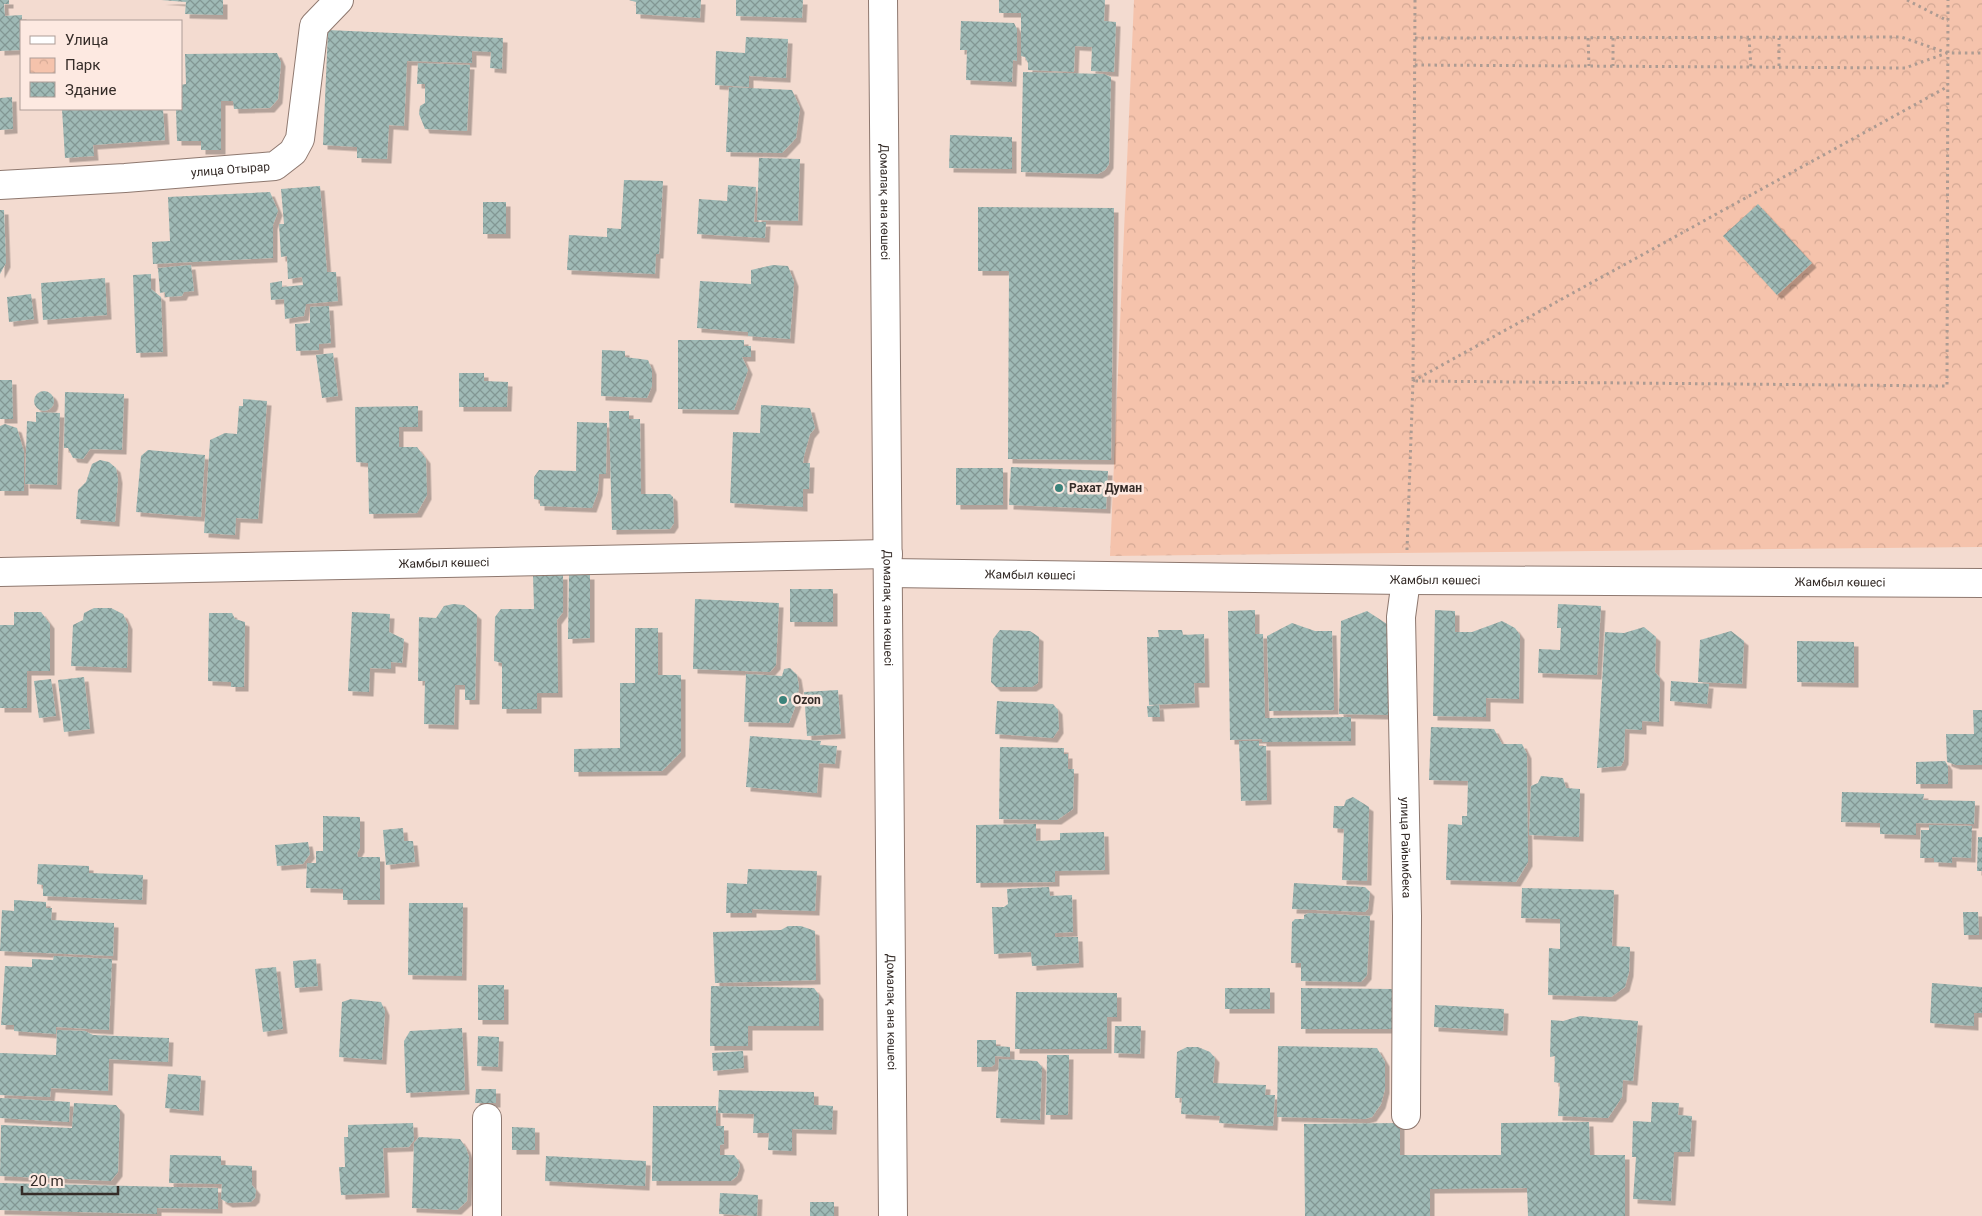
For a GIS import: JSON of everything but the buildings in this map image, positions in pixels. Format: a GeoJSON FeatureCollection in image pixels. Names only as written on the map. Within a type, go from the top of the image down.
{"type":"FeatureCollection","features":[{"type":"Feature","properties":{"kind":"street","name":"Домалақ ана көшесі"},"geometry":{"type":"LineString","coordinates":[[883,0],[893,1216]]}},
{"type":"Feature","properties":{"kind":"street","name":"улица Отырар"},"geometry":{"type":"LineString","coordinates":[[0,185],[125,178],[275,166],[293,152],[300,139],[314,26],[328,5]]}},
{"type":"Feature","properties":{"kind":"street","name":"Жамбыл көшесі"},"geometry":{"type":"LineString","coordinates":[[0,572],[889,564],[1406,580],[1982,583]]}},
{"type":"Feature","properties":{"kind":"street","name":"улица Райымбека"},"geometry":{"type":"LineString","coordinates":[[1406,580],[1401,627],[1407,916],[1406,1115]]}},
{"type":"Feature","properties":{"kind":"street"},"geometry":{"type":"LineString","coordinates":[[487,1118],[487,1216]]}},
{"type":"Feature","properties":{"kind":"path"},"geometry":{"type":"LineString","coordinates":[[1406,580],[1413,381],[1415,0]]}},
{"type":"Feature","properties":{"kind":"path"},"geometry":{"type":"LineString","coordinates":[[1907,0],[1948,21]]}},
{"type":"Feature","properties":{"kind":"path"},"geometry":{"type":"LineString","coordinates":[[1413,381],[1947,386],[1948,0]]}},
{"type":"Feature","properties":{"kind":"path"},"geometry":{"type":"LineString","coordinates":[[1414,38],[1901,37],[1948,53],[1982,53]]}},
{"type":"Feature","properties":{"kind":"path"},"geometry":{"type":"LineString","coordinates":[[1588,38],[1589,66]]}},
{"type":"Feature","properties":{"kind":"path"},"geometry":{"type":"LineString","coordinates":[[1613,38],[1613,66]]}},
{"type":"Feature","properties":{"kind":"path"},"geometry":{"type":"LineString","coordinates":[[1749,38],[1751,67]]}},
{"type":"Feature","properties":{"kind":"path"},"geometry":{"type":"LineString","coordinates":[[1779,38],[1779,66]]}},
{"type":"Feature","properties":{"kind":"path"},"geometry":{"type":"LineString","coordinates":[[1415,65],[1905,68],[1948,53]]}},
{"type":"Feature","properties":{"kind":"path"},"geometry":{"type":"LineString","coordinates":[[1413,381],[1948,87]]}},
{"type":"Feature","properties":{"kind":"green space"},"geometry":{"type":"Polygon","coordinates":[[[1134,0],[1982,0],[1982,547],[1110,556],[1134,0]]]}},
{"type":"Feature","properties":{"kind":"place","name":"Рахат Думан"},"geometry":{"type":"Point","coordinates":[1059,488]}},
{"type":"Feature","properties":{"kind":"place","name":"Ozon"},"geometry":{"type":"Point","coordinates":[783,700]}}]}
